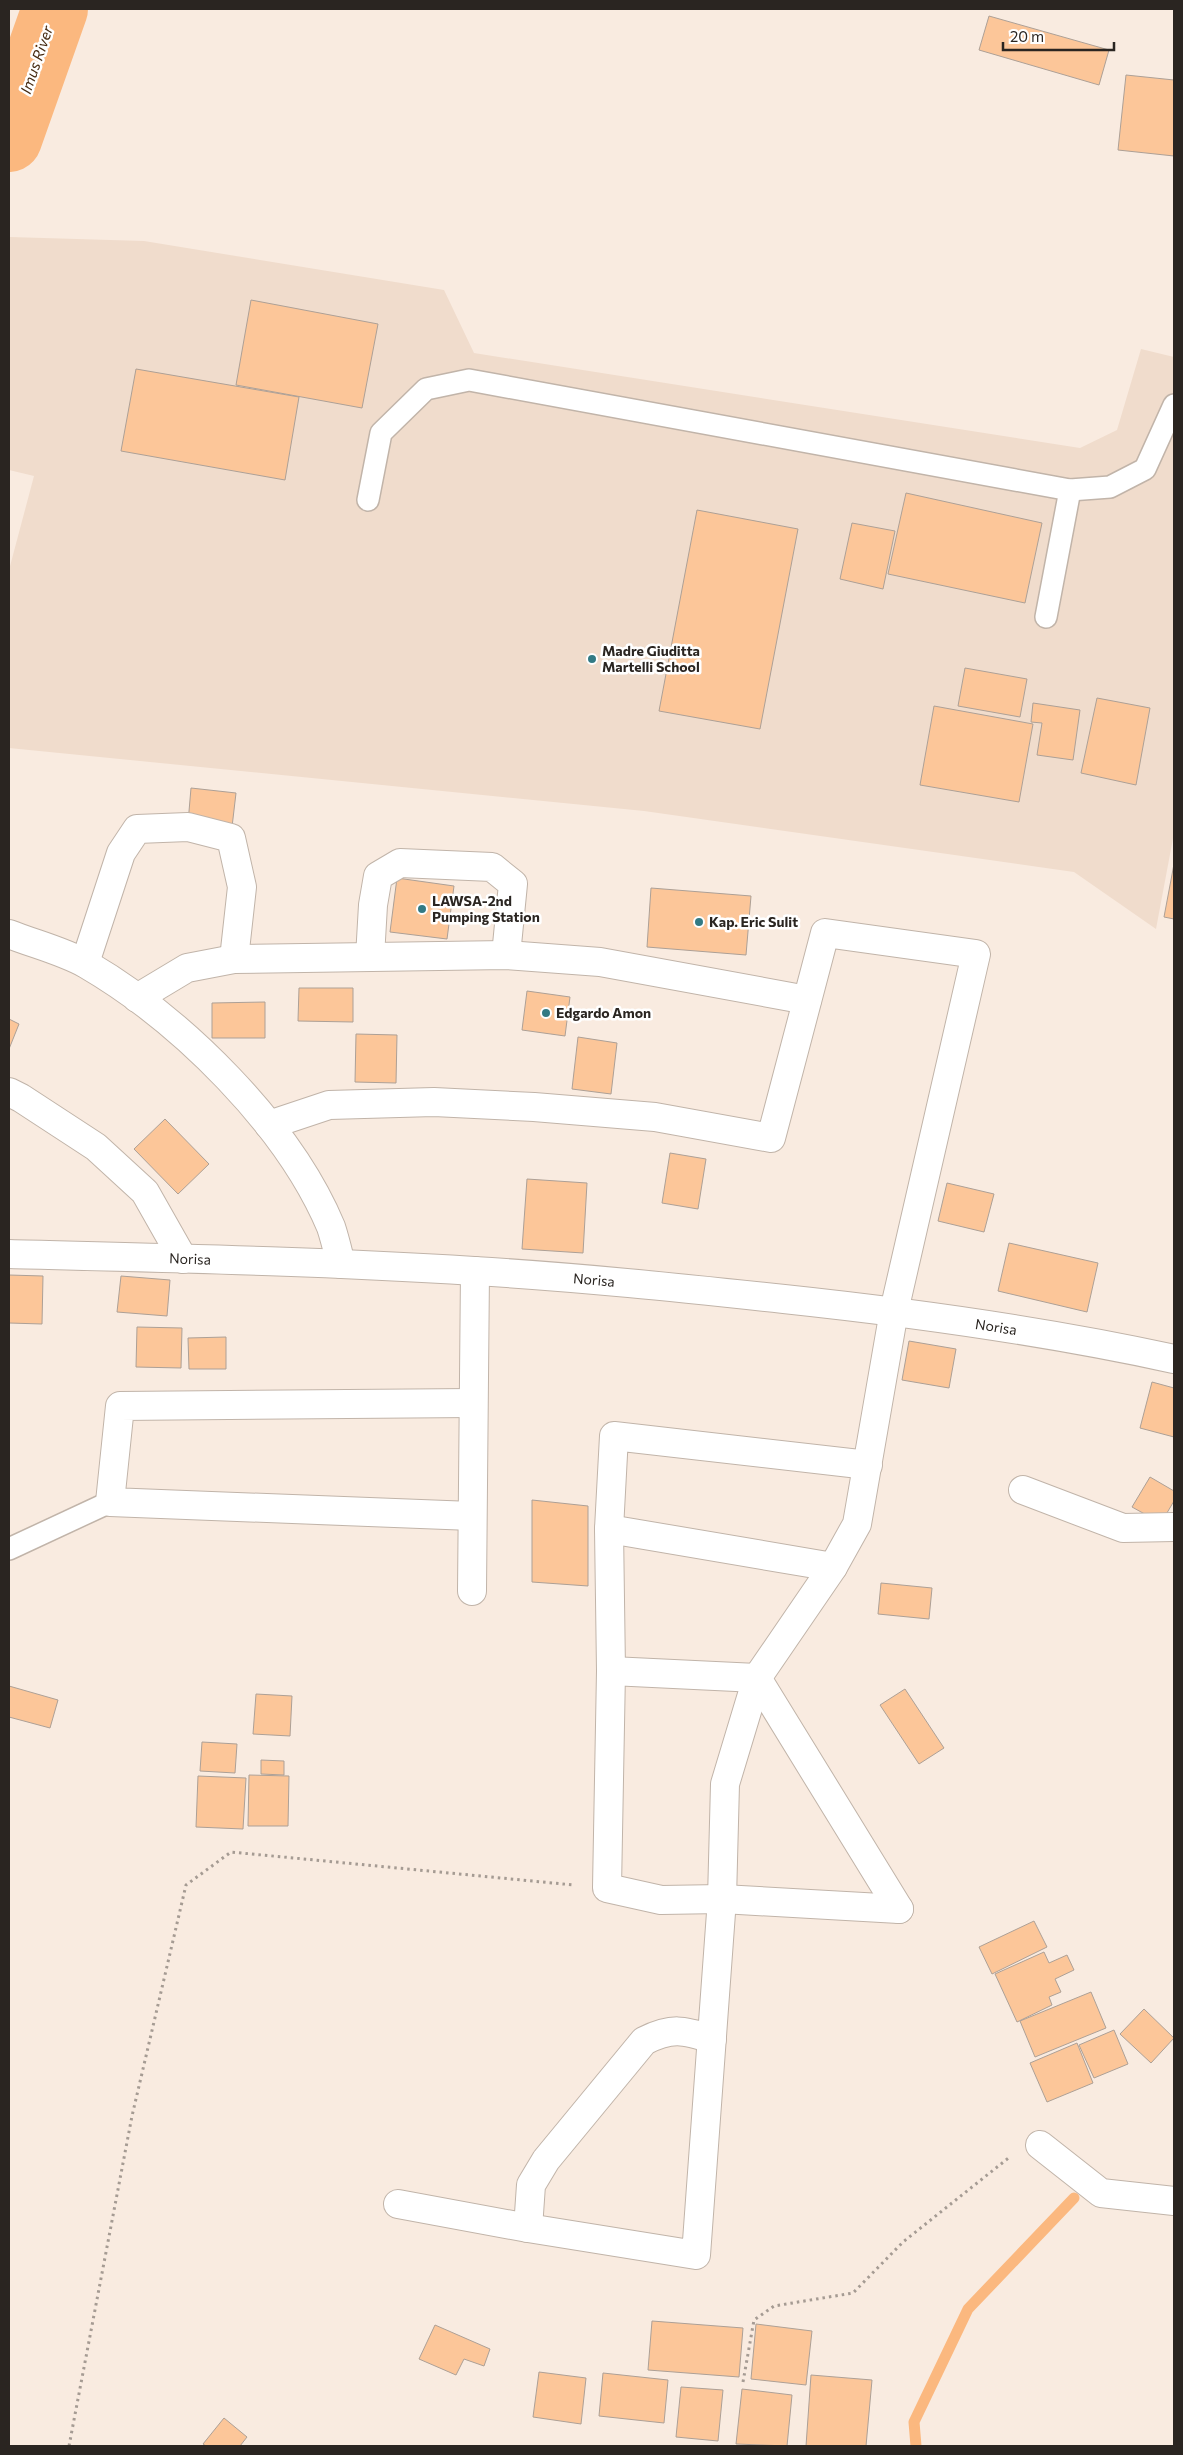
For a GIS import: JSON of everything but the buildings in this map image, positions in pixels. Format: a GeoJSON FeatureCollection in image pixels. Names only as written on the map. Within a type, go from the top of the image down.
{"type":"FeatureCollection","features":[{"type":"Feature","properties":{"kind":"street"},"geometry":{"type":"LineString","coordinates":[[85,963],[121,853],[137,829],[188,827],[230,838],[242,887],[234,959]]}},
{"type":"Feature","properties":{"kind":"street"},"geometry":{"type":"LineString","coordinates":[[370,957],[373,905],[378,876],[400,863],[492,867],[513,884],[506,954]]}},
{"type":"Feature","properties":{"kind":"street"},"geometry":{"type":"LineString","coordinates":[[269,1125],[329,1105],[434,1102],[534,1107],[655,1117],[771,1138],[825,933],[976,954],[894,1311],[857,1524],[833,1566],[757,1678],[726,1784],[722,1899],[696,2254],[528,2228],[398,2204]]}},
{"type":"Feature","properties":{"kind":"street"},"geometry":{"type":"LineString","coordinates":[[9,934],[85,963],[137,998],[203,1054],[269,1125],[293,1156],[331,1228],[341,1264]]}},
{"type":"Feature","properties":{"kind":"street"},"geometry":{"type":"LineString","coordinates":[[137,998],[187,968],[234,959],[506,954],[600,962],[807,1000]]}},
{"type":"Feature","properties":{"kind":"street"},"geometry":{"type":"LineString","coordinates":[[9,1092],[96,1147],[145,1192],[182,1259]]}},
{"type":"Feature","properties":{"kind":"street","name":"Norisa"},"geometry":{"type":"LineString","coordinates":[[9,1254],[341,1264],[475,1271],[675,1287],[894,1311],[1120,1347],[1174,1359]]}},
{"type":"Feature","properties":{"kind":"street"},"geometry":{"type":"LineString","coordinates":[[472,1591],[475,1271]]}},
{"type":"Feature","properties":{"kind":"street"},"geometry":{"type":"LineString","coordinates":[[472,1516],[110,1502],[120,1406],[473,1403]]}},
{"type":"Feature","properties":{"kind":"street"},"geometry":{"type":"LineString","coordinates":[[757,1678],[899,1909],[722,1899],[661,1900],[607,1888],[611,1671],[609,1529],[614,1436],[868,1465]]}},
{"type":"Feature","properties":{"kind":"street"},"geometry":{"type":"LineString","coordinates":[[1023,1490],[1122,1528],[1174,1527]]}},
{"type":"Feature","properties":{"kind":"street"},"geometry":{"type":"LineString","coordinates":[[609,1529],[833,1566]]}},
{"type":"Feature","properties":{"kind":"street"},"geometry":{"type":"LineString","coordinates":[[611,1671],[757,1678]]}},
{"type":"Feature","properties":{"kind":"street"},"geometry":{"type":"LineString","coordinates":[[528,2228],[531,2185],[546,2160],[644,2041],[661,2032],[680,2030],[712,2039]]}},
{"type":"Feature","properties":{"kind":"street"},"geometry":{"type":"LineString","coordinates":[[1040,2145],[1101,2193],[1174,2201]]}},
{"type":"Feature","properties":{"kind":"lane"},"geometry":{"type":"LineString","coordinates":[[368,500],[381,433],[426,390],[468,380],[1070,490],[1110,487],[1145,469],[1174,405]]}},
{"type":"Feature","properties":{"kind":"lane"},"geometry":{"type":"LineString","coordinates":[[1046,617],[1070,490]]}},
{"type":"Feature","properties":{"kind":"lane"},"geometry":{"type":"LineString","coordinates":[[9,1549],[110,1502]]}},
{"type":"Feature","properties":{"kind":"path"},"geometry":{"type":"LineString","coordinates":[[69,2446],[132,2116],[186,1885],[231,1852],[607,1888]]}},
{"type":"Feature","properties":{"kind":"path"},"geometry":{"type":"LineString","coordinates":[[743,2382],[754,2320],[774,2306],[853,2293],[903,2242],[942,2209],[1012,2155],[1040,2145]]}},
{"type":"Feature","properties":{"kind":"shaded area","name":"Madre Giuditta Martelli School"},"geometry":{"type":"Polygon","coordinates":[[[10,237],[144,241],[444,290],[474,353],[1080,448],[1117,430],[1141,349],[1174,357],[1174,833],[1156,929],[1074,872],[644,811],[9,748],[9,570],[34,476],[9,470],[10,237]]]}},
{"type":"Feature","properties":{"kind":"waterway","name":"Imus River"},"geometry":{"type":"LineString","coordinates":[[9,139],[55,9]]}},
{"type":"Feature","properties":{"kind":"waterway"},"geometry":{"type":"LineString","coordinates":[[916,2446],[914,2422],[968,2309],[1074,2198]]}},
{"type":"Feature","properties":{"kind":"place","name":"Madre Giuditta Martelli School"},"geometry":{"type":"Point","coordinates":[592,659]}},
{"type":"Feature","properties":{"kind":"place","name":"LAWSA-2nd Pumping Station"},"geometry":{"type":"Point","coordinates":[422,909]}},
{"type":"Feature","properties":{"kind":"place","name":"Kap. Eric Sulit"},"geometry":{"type":"Point","coordinates":[699,922]}},
{"type":"Feature","properties":{"kind":"place","name":"Edgardo Amon"},"geometry":{"type":"Point","coordinates":[546,1013]}}]}
